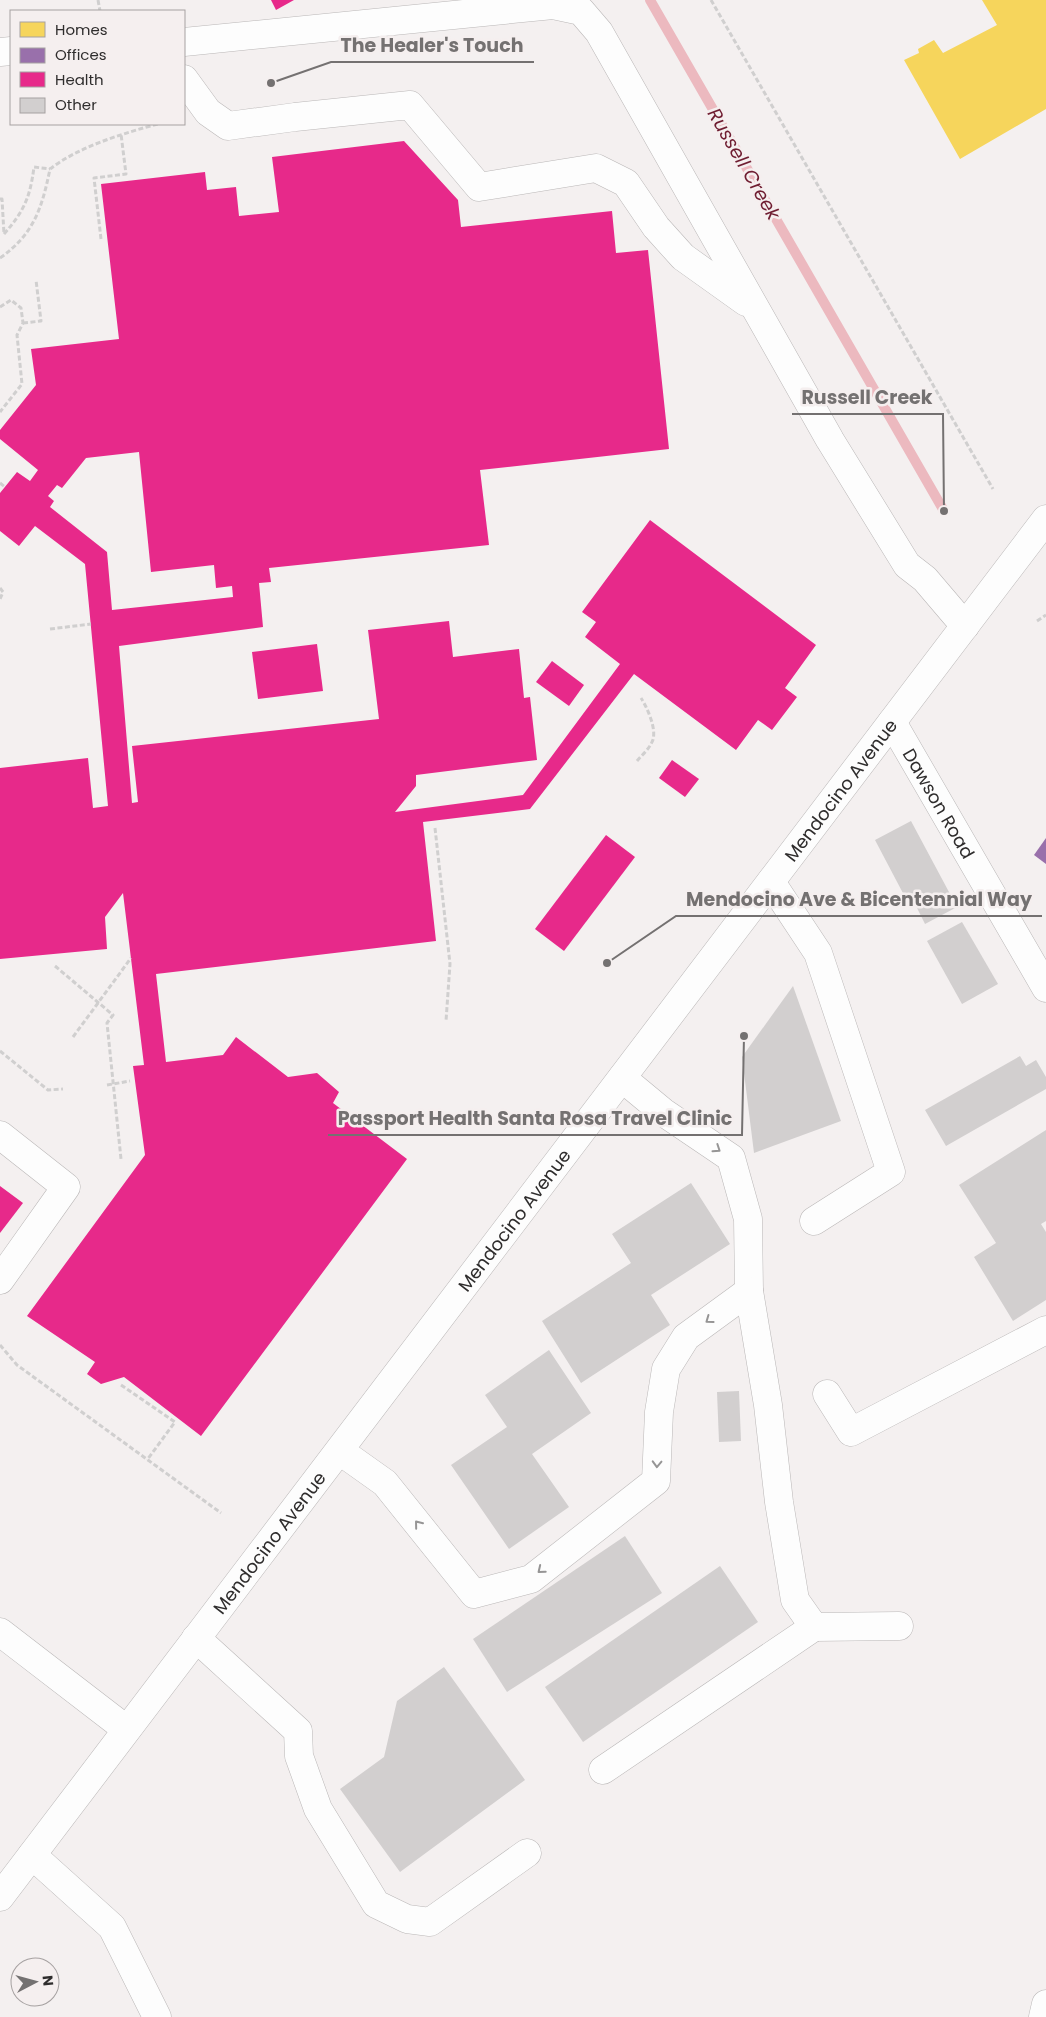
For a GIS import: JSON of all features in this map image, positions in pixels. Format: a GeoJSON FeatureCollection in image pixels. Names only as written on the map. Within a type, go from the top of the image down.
{"type":"FeatureCollection","features":[{"type":"Feature","properties":{"kind":"main road"},"geometry":{"type":"LineString","coordinates":[[185,42],[552,2],[582,11],[599,32],[830,440],[907,565],[925,579],[965,626]]}},
{"type":"Feature","properties":{"kind":"main road"},"geometry":{"type":"LineString","coordinates":[[185,80],[208,112],[228,126],[295,117],[410,106],[479,187],[596,168],[626,183],[656,227],[683,257],[754,307]]}},
{"type":"Feature","properties":{"kind":"main road","name":"Mendocino Avenue"},"geometry":{"type":"LineString","coordinates":[[0,1897],[1046,519]]}},
{"type":"Feature","properties":{"kind":"main road","name":"Dawson Road"},"geometry":{"type":"LineString","coordinates":[[892,722],[1046,988]]}},
{"type":"Feature","properties":{"kind":"main road"},"geometry":{"type":"LineString","coordinates":[[771,882],[818,953],[891,1172],[814,1221]]}},
{"type":"Feature","properties":{"kind":"main road"},"geometry":{"type":"LineString","coordinates":[[622,1078],[663,1112],[731,1158],[748,1219],[749,1291],[768,1405],[778,1502],[795,1600],[814,1627]]}},
{"type":"Feature","properties":{"kind":"main road"},"geometry":{"type":"LineString","coordinates":[[0,1135],[66,1187],[0,1280]]}},
{"type":"Feature","properties":{"kind":"main road"},"geometry":{"type":"LineString","coordinates":[[340,1451],[385,1483],[474,1594],[531,1579],[656,1481],[658,1412],[666,1369],[686,1337],[749,1291]]}},
{"type":"Feature","properties":{"kind":"main road"},"geometry":{"type":"LineString","coordinates":[[827,1394],[851,1432],[1046,1330]]}},
{"type":"Feature","properties":{"kind":"main road"},"geometry":{"type":"LineString","coordinates":[[603,1770],[814,1627],[899,1626]]}},
{"type":"Feature","properties":{"kind":"main road"},"geometry":{"type":"LineString","coordinates":[[0,1632],[126,1729]]}},
{"type":"Feature","properties":{"kind":"main road"},"geometry":{"type":"LineString","coordinates":[[196,1638],[298,1731],[298,1756],[318,1809],[376,1904],[407,1919],[430,1922],[527,1853]]}},
{"type":"Feature","properties":{"kind":"main road"},"geometry":{"type":"LineString","coordinates":[[32,1855],[112,1927],[156,2017]]}},
{"type":"Feature","properties":{"kind":"main road"},"geometry":{"type":"LineString","coordinates":[[1043,2017],[1046,2004]]}},
{"type":"Feature","properties":{"kind":"path"},"geometry":{"type":"LineString","coordinates":[[711,0],[993,489]]}},
{"type":"Feature","properties":{"kind":"path"},"geometry":{"type":"LineString","coordinates":[[0,258],[13,249],[33,226],[44,200],[50,169],[60,161],[121,134],[154,125]]}},
{"type":"Feature","properties":{"kind":"path"},"geometry":{"type":"LineString","coordinates":[[101,240],[94,178],[126,174],[121,134]]}},
{"type":"Feature","properties":{"kind":"path"},"geometry":{"type":"LineString","coordinates":[[0,199],[2,199],[4,234],[24,210],[34,168],[50,169]]}},
{"type":"Feature","properties":{"kind":"path"},"geometry":{"type":"LineString","coordinates":[[23,322],[41,321],[36,280]]}},
{"type":"Feature","properties":{"kind":"path"},"geometry":{"type":"LineString","coordinates":[[0,307],[11,300],[21,308],[23,322],[16,335],[22,384],[0,412]]}},
{"type":"Feature","properties":{"kind":"path"},"geometry":{"type":"LineString","coordinates":[[0,484],[4,487]]}},
{"type":"Feature","properties":{"kind":"path"},"geometry":{"type":"LineString","coordinates":[[0,588],[3,592],[0,599]]}},
{"type":"Feature","properties":{"kind":"path"},"geometry":{"type":"LineString","coordinates":[[1037,621],[1046,615]]}},
{"type":"Feature","properties":{"kind":"path"},"geometry":{"type":"LineString","coordinates":[[50,629],[91,624]]}},
{"type":"Feature","properties":{"kind":"path"},"geometry":{"type":"LineString","coordinates":[[638,761],[653,741],[652,725],[647,707],[641,698]]}},
{"type":"Feature","properties":{"kind":"path"},"geometry":{"type":"LineString","coordinates":[[435,828],[450,964],[446,1021]]}},
{"type":"Feature","properties":{"kind":"path"},"geometry":{"type":"LineString","coordinates":[[73,1037],[131,958]]}},
{"type":"Feature","properties":{"kind":"path"},"geometry":{"type":"LineString","coordinates":[[55,966],[113,1015],[107,1023],[121,1159]]}},
{"type":"Feature","properties":{"kind":"path"},"geometry":{"type":"LineString","coordinates":[[0,1050],[48,1090],[63,1089]]}},
{"type":"Feature","properties":{"kind":"path"},"geometry":{"type":"LineString","coordinates":[[107,1085],[130,1081]]}},
{"type":"Feature","properties":{"kind":"path"},"geometry":{"type":"LineString","coordinates":[[0,1345],[17,1365],[221,1513]]}},
{"type":"Feature","properties":{"kind":"path"},"geometry":{"type":"LineString","coordinates":[[121,1385],[175,1422],[147,1460]]}},
{"type":"Feature","properties":{"kind":"building: Homes"},"geometry":{"type":"Polygon","coordinates":[[[982,0],[1046,0],[1046,109],[960,159],[904,60],[919,53],[918,49],[934,40],[943,53],[997,25],[982,0]]]}},
{"type":"Feature","properties":{"kind":"building: Offices"},"geometry":{"type":"Polygon","coordinates":[[[1046,838],[1046,864],[1034,855],[1046,838]]]}},
{"type":"Feature","properties":{"kind":"building: Health"},"geometry":{"type":"Polygon","coordinates":[[[271,0],[294,0],[276,10],[271,0]]]}},
{"type":"Feature","properties":{"kind":"building: Health"},"geometry":{"type":"Polygon","coordinates":[[[404,141],[458,200],[461,227],[612,211],[616,253],[648,250],[669,449],[480,470],[489,545],[269,568],[271,582],[259,583],[263,627],[119,646],[132,803],[138,802],[132,746],[379,719],[368,630],[449,621],[453,657],[519,649],[524,698],[530,697],[537,760],[416,775],[416,786],[395,812],[523,795],[620,664],[585,637],[596,622],[582,612],[650,520],[816,645],[785,688],[797,697],[772,730],[758,720],[736,750],[634,674],[530,809],[423,822],[436,941],[156,974],[166,1062],[223,1055],[236,1037],[288,1077],[317,1073],[339,1092],[333,1103],[407,1159],[201,1436],[124,1377],[101,1384],[87,1374],[95,1362],[27,1316],[145,1155],[133,1066],[144,1065],[123,893],[105,917],[107,949],[0,959],[0,768],[88,758],[93,808],[108,806],[85,564],[35,526],[19,546],[0,531],[0,493],[17,472],[30,481],[38,470],[0,439],[0,430],[36,385],[31,349],[119,339],[101,184],[205,172],[207,190],[236,187],[239,216],[279,212],[272,157],[404,141]],[[139,452],[86,458],[62,488],[57,485],[48,496],[54,501],[50,507],[107,552],[112,610],[233,597],[232,586],[216,588],[214,565],[151,572],[139,452]]]}},
{"type":"Feature","properties":{"kind":"building: Health"},"geometry":{"type":"Polygon","coordinates":[[[317,644],[323,691],[258,699],[252,652],[317,644]]]}},
{"type":"Feature","properties":{"kind":"building: Health"},"geometry":{"type":"Polygon","coordinates":[[[552,661],[584,685],[569,706],[536,682],[552,661]]]}},
{"type":"Feature","properties":{"kind":"building: Health"},"geometry":{"type":"Polygon","coordinates":[[[672,760],[699,779],[685,797],[659,778],[672,760]]]}},
{"type":"Feature","properties":{"kind":"building: Health"},"geometry":{"type":"Polygon","coordinates":[[[606,835],[635,857],[564,951],[535,929],[606,835]]]}},
{"type":"Feature","properties":{"kind":"building: Health"},"geometry":{"type":"Polygon","coordinates":[[[0,1186],[23,1203],[0,1233],[0,1186]]]}},
{"type":"Feature","properties":{"kind":"building: Other"},"geometry":{"type":"Polygon","coordinates":[[[911,821],[957,907],[925,924],[910,894],[905,897],[875,840],[911,821]]]}},
{"type":"Feature","properties":{"kind":"building: Other"},"geometry":{"type":"Polygon","coordinates":[[[962,922],[998,984],[962,1004],[927,941],[962,922]]]}},
{"type":"Feature","properties":{"kind":"building: Other"},"geometry":{"type":"Polygon","coordinates":[[[793,986],[841,1121],[754,1153],[742,1057],[793,986]]]}},
{"type":"Feature","properties":{"kind":"building: Other"},"geometry":{"type":"Polygon","coordinates":[[[1020,1056],[1026,1066],[1036,1060],[1046,1077],[1046,1089],[946,1146],[925,1110],[1020,1056]]]}},
{"type":"Feature","properties":{"kind":"building: Other"},"geometry":{"type":"Polygon","coordinates":[[[1046,1130],[1046,1221],[1041,1224],[1046,1232],[1046,1300],[1013,1321],[974,1257],[996,1243],[959,1185],[1046,1130]]]}},
{"type":"Feature","properties":{"kind":"building: Other"},"geometry":{"type":"Polygon","coordinates":[[[691,1183],[730,1244],[651,1295],[670,1325],[581,1383],[542,1321],[631,1263],[612,1234],[691,1183]]]}},
{"type":"Feature","properties":{"kind":"building: Other"},"geometry":{"type":"Polygon","coordinates":[[[549,1350],[591,1413],[532,1454],[569,1507],[509,1549],[451,1465],[507,1427],[485,1395],[549,1350]]]}},
{"type":"Feature","properties":{"kind":"building: Other"},"geometry":{"type":"Polygon","coordinates":[[[739,1391],[741,1441],[719,1442],[717,1392],[739,1391]]]}},
{"type":"Feature","properties":{"kind":"building: Other"},"geometry":{"type":"Polygon","coordinates":[[[625,1536],[662,1593],[507,1692],[473,1639],[625,1536]]]}},
{"type":"Feature","properties":{"kind":"building: Other"},"geometry":{"type":"Polygon","coordinates":[[[720,1566],[758,1622],[583,1742],[545,1687],[720,1566]]]}},
{"type":"Feature","properties":{"kind":"building: Other"},"geometry":{"type":"Polygon","coordinates":[[[444,1667],[525,1780],[400,1872],[340,1789],[384,1757],[397,1701],[444,1667]]]}},
{"type":"Feature","properties":{"kind":"waterway","name":"Russell Creek"},"geometry":{"type":"LineString","coordinates":[[650,0],[944,511]]}},
{"type":"Feature","properties":{"kind":"place","name":"The Healer's Touch"},"geometry":{"type":"Point","coordinates":[271,83]}},
{"type":"Feature","properties":{"kind":"place","name":"Russell Creek"},"geometry":{"type":"Point","coordinates":[944,511]}},
{"type":"Feature","properties":{"kind":"place","name":"Mendocino Ave & Bicentennial Way"},"geometry":{"type":"Point","coordinates":[607,963]}},
{"type":"Feature","properties":{"kind":"place","name":"Passport Health Santa Rosa Travel Clinic"},"geometry":{"type":"Point","coordinates":[744,1036]}}]}
